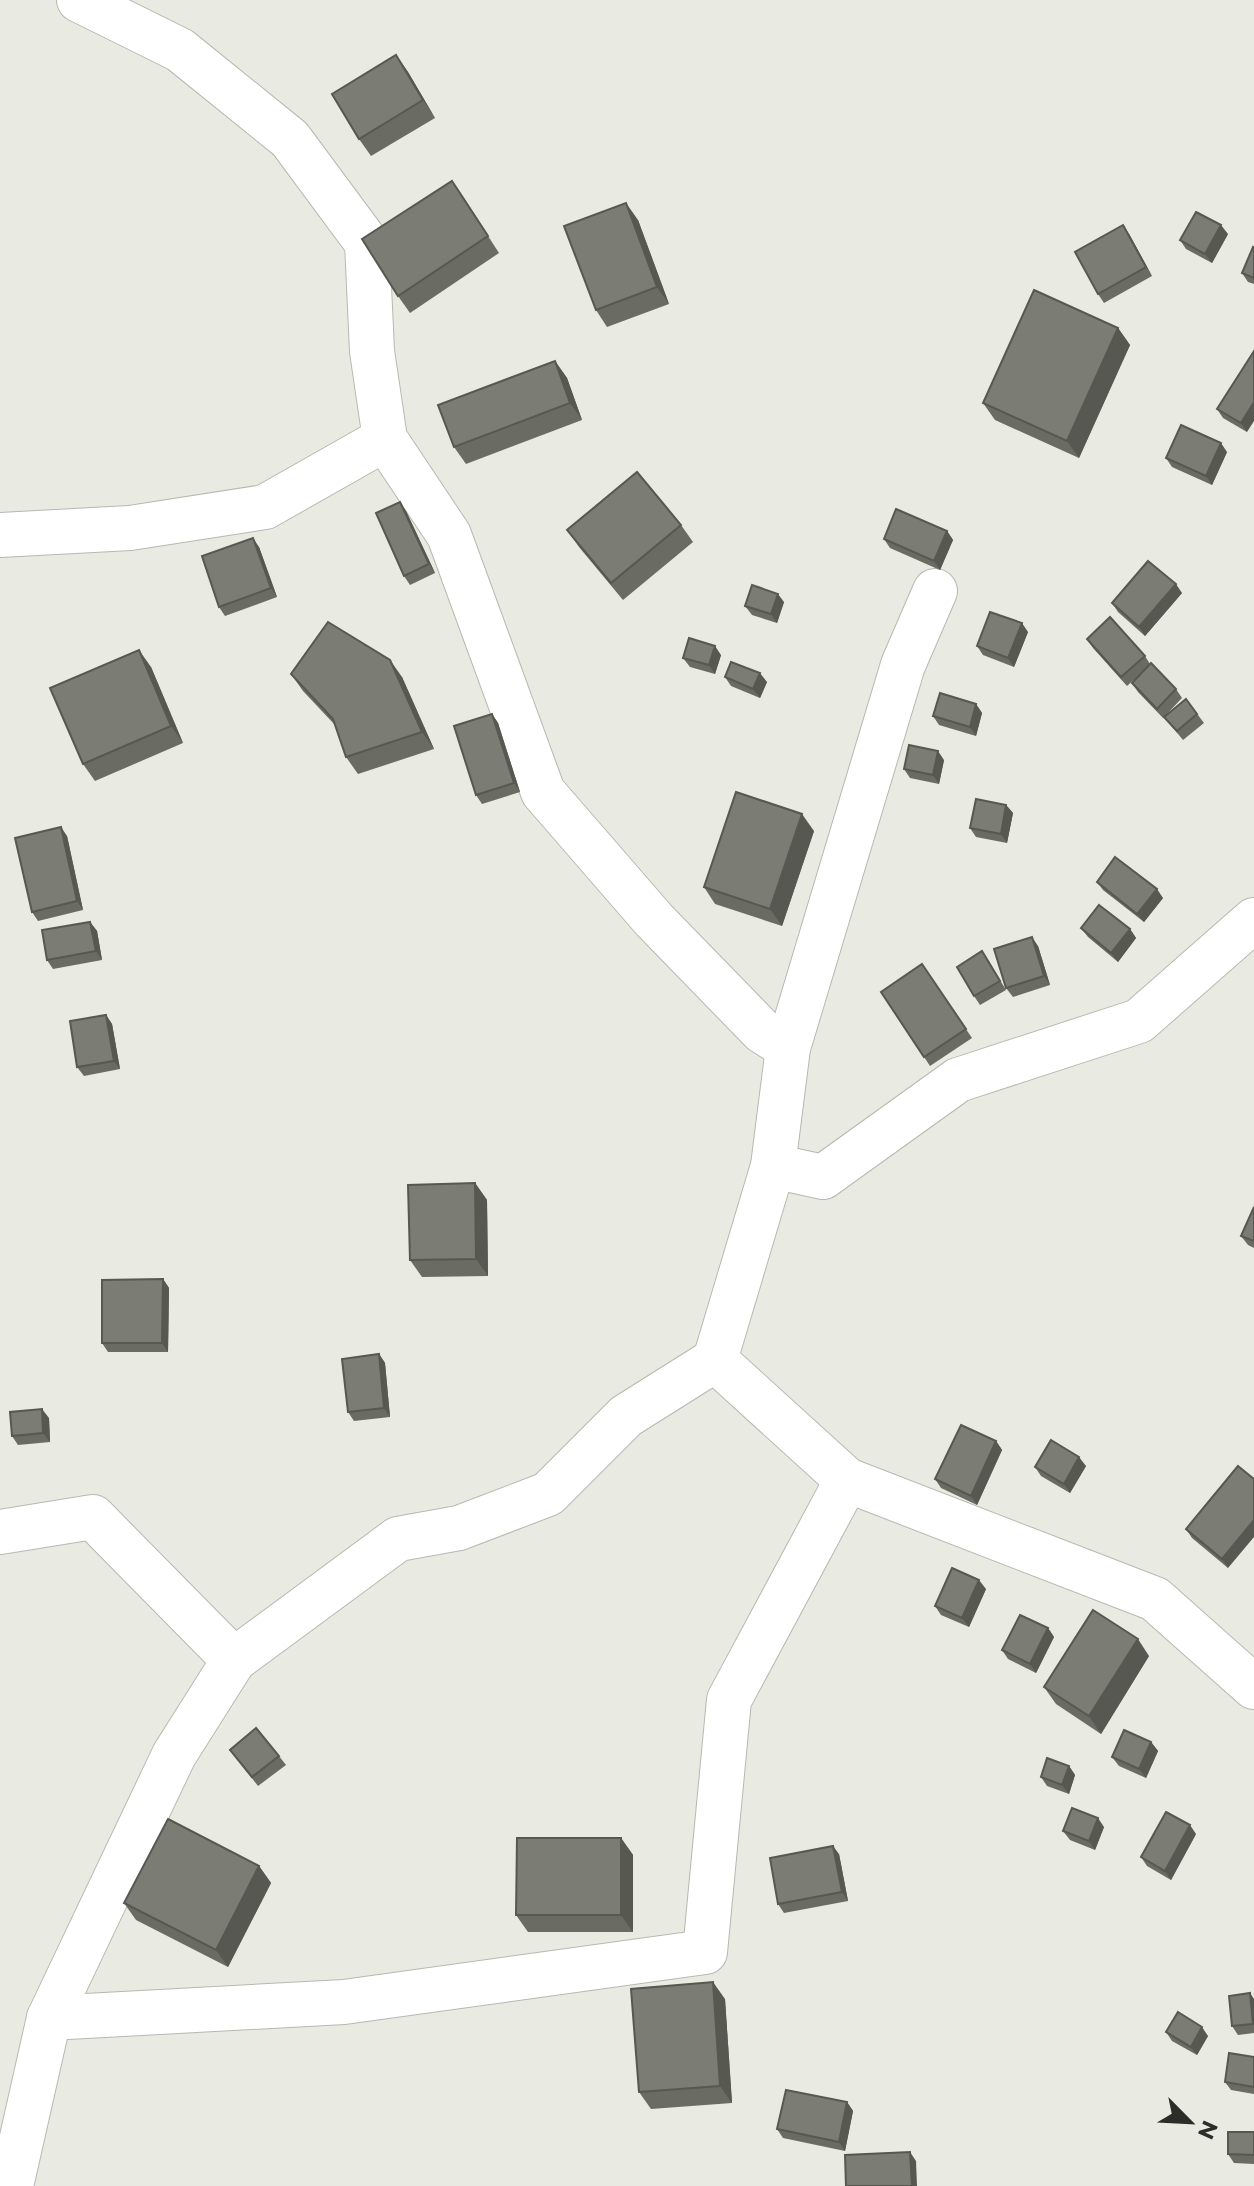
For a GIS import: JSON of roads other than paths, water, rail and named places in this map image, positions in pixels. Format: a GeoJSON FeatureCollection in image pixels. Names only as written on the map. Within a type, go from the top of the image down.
{"type":"FeatureCollection","features":[{"type":"Feature","properties":{"kind":"street"},"geometry":{"type":"LineString","coordinates":[[79,0],[180,50],[290,139],[367,243],[372,351],[385,439],[449,535],[543,792],[665,931],[762,1031],[788,1048]]}},
{"type":"Feature","properties":{"kind":"street"},"geometry":{"type":"LineString","coordinates":[[0,535],[130,528],[265,507],[385,439]]}},
{"type":"Feature","properties":{"kind":"street"},"geometry":{"type":"LineString","coordinates":[[11,2186],[49,2018],[174,1755],[234,1660],[398,1539],[459,1528],[548,1494],[626,1416],[715,1360],[773,1166],[788,1048],[903,665],[935,591]]}},
{"type":"Feature","properties":{"kind":"street"},"geometry":{"type":"LineString","coordinates":[[773,1166],[823,1177],[958,1080],[1139,1021],[1254,920]]}},
{"type":"Feature","properties":{"kind":"street"},"geometry":{"type":"LineString","coordinates":[[715,1360],[847,1480],[1155,1599],[1254,1687]]}},
{"type":"Feature","properties":{"kind":"street"},"geometry":{"type":"LineString","coordinates":[[49,2018],[344,2002],[705,1952],[729,1700],[847,1480]]}},
{"type":"Feature","properties":{"kind":"street"},"geometry":{"type":"LineString","coordinates":[[0,1532],[93,1517],[234,1660]]}}]}
